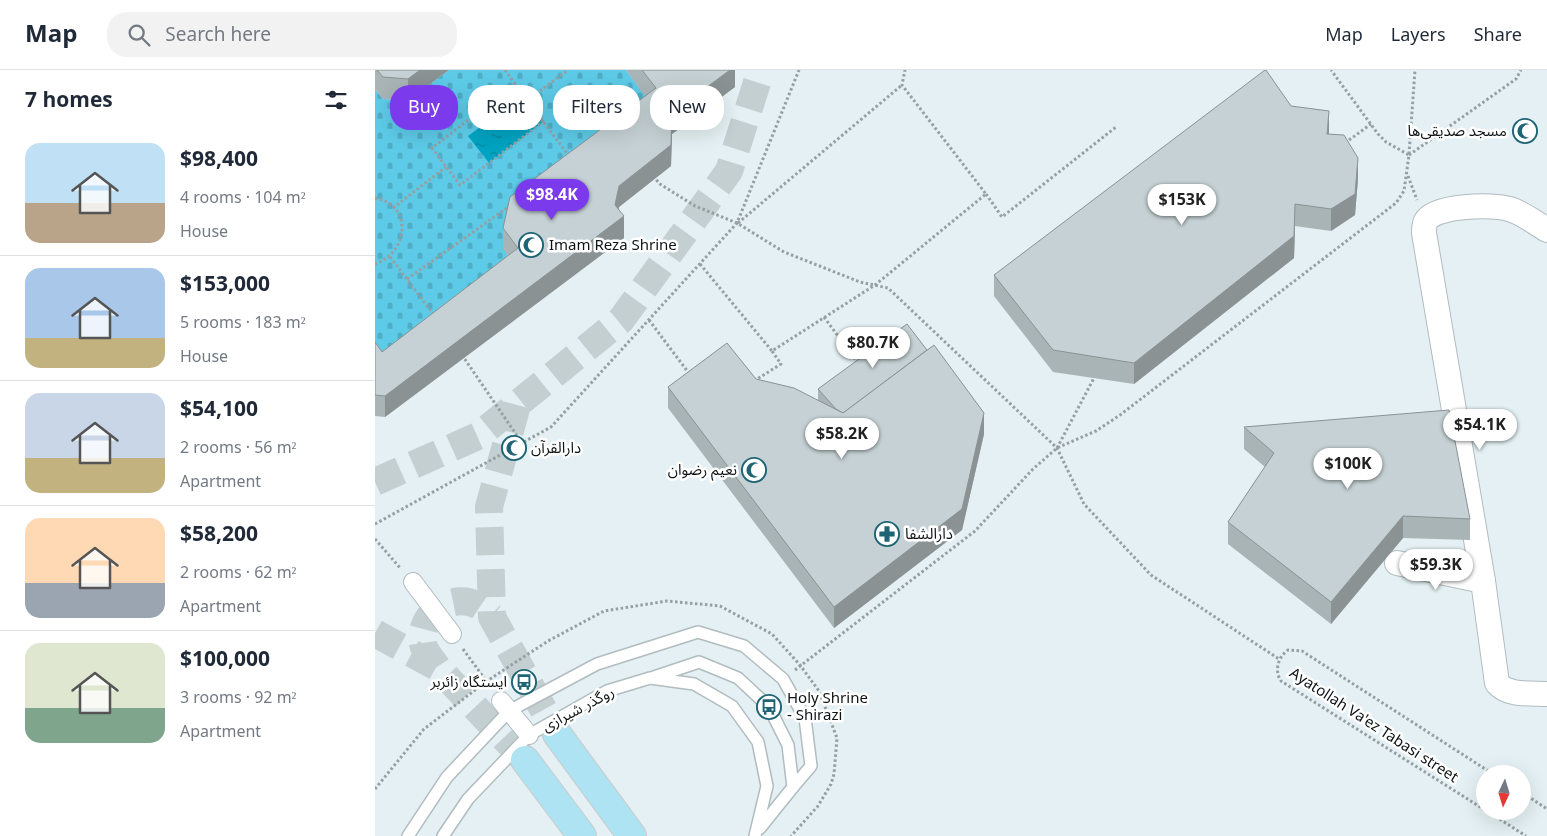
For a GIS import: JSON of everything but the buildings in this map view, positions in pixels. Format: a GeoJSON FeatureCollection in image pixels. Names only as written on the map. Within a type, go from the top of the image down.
{"type":"FeatureCollection","features":[{"type":"Feature","properties":{"kind":"main road"},"geometry":{"type":"LineString","coordinates":[[557,734],[632,836]]}},
{"type":"Feature","properties":{"kind":"main road"},"geometry":{"type":"LineString","coordinates":[[527,747],[582,836]]}},
{"type":"Feature","properties":{"kind":"street"},"geometry":{"type":"LineString","coordinates":[[1547,230],[1510,209],[1479,207],[1433,214],[1426,222],[1423,233],[1483,581],[1497,683],[1503,689],[1511,692],[1547,694]]}},
{"type":"Feature","properties":{"kind":"street"},"geometry":{"type":"LineString","coordinates":[[1397,563],[1483,581]]}},
{"type":"Feature","properties":{"kind":"street"},"geometry":{"type":"LineString","coordinates":[[413,582],[453,634]]}},
{"type":"Feature","properties":{"kind":"street"},"geometry":{"type":"LineString","coordinates":[[505,706],[527,747]]}},
{"type":"Feature","properties":{"kind":"lane"},"geometry":{"type":"LineString","coordinates":[[408,836],[447,777],[505,706],[597,664],[698,632],[744,646],[783,680],[805,718],[811,766],[757,832]]}},
{"type":"Feature","properties":{"kind":"lane"},"geometry":{"type":"LineString","coordinates":[[650,678],[699,662],[738,678],[769,708],[788,745],[793,788]]}},
{"type":"Feature","properties":{"kind":"lane","name":"روگذر شیرازی"},"geometry":{"type":"LineString","coordinates":[[443,835],[467,799],[527,747],[607,691],[650,678],[694,684],[732,706],[758,742],[767,786],[757,832]]}},
{"type":"Feature","properties":{"kind":"path"},"geometry":{"type":"LineString","coordinates":[[505,70],[515,84],[432,148],[446,167],[460,185],[544,121],[572,160]]}},
{"type":"Feature","properties":{"kind":"path"},"geometry":{"type":"LineString","coordinates":[[543,89],[568,70]]}},
{"type":"Feature","properties":{"kind":"path"},"geometry":{"type":"LineString","coordinates":[[737,223],[799,70]]}},
{"type":"Feature","properties":{"kind":"path"},"geometry":{"type":"LineString","coordinates":[[375,524],[551,427],[737,223],[902,85],[905,70]]}},
{"type":"Feature","properties":{"kind":"path"},"geometry":{"type":"LineString","coordinates":[[1331,70],[1386,142],[1409,155]]}},
{"type":"Feature","properties":{"kind":"path"},"geometry":{"type":"LineString","coordinates":[[783,680],[975,531],[1033,469],[1057,448],[1096,431],[1120,415],[1395,203],[1404,191],[1409,155],[1415,70]]}},
{"type":"Feature","properties":{"kind":"path"},"geometry":{"type":"LineString","coordinates":[[1409,155],[1517,79],[1521,70]]}},
{"type":"Feature","properties":{"kind":"path"},"geometry":{"type":"LineString","coordinates":[[902,85],[1002,217],[1116,127]]}},
{"type":"Feature","properties":{"kind":"path"},"geometry":{"type":"LineString","coordinates":[[1342,145],[1371,124]]}},
{"type":"Feature","properties":{"kind":"path"},"geometry":{"type":"LineString","coordinates":[[393,208],[446,167]]}},
{"type":"Feature","properties":{"kind":"path"},"geometry":{"type":"LineString","coordinates":[[649,170],[660,184],[695,206],[737,223],[784,252],[860,282],[888,288],[1057,448],[1084,504],[1151,576],[1279,659]]}},
{"type":"Feature","properties":{"kind":"path"},"geometry":{"type":"LineString","coordinates":[[772,351],[875,285],[986,194]]}},
{"type":"Feature","properties":{"kind":"path"},"geometry":{"type":"LineString","coordinates":[[375,198],[391,205],[402,224],[403,234],[400,244],[390,257],[375,264]]}},
{"type":"Feature","properties":{"kind":"path"},"geometry":{"type":"LineString","coordinates":[[407,279],[517,200]]}},
{"type":"Feature","properties":{"kind":"path"},"geometry":{"type":"LineString","coordinates":[[390,257],[437,319]]}},
{"type":"Feature","properties":{"kind":"path"},"geometry":{"type":"LineString","coordinates":[[700,264],[781,364],[752,382]]}},
{"type":"Feature","properties":{"kind":"path"},"geometry":{"type":"LineString","coordinates":[[824,318],[859,364]]}},
{"type":"Feature","properties":{"kind":"path"},"geometry":{"type":"LineString","coordinates":[[649,320],[693,379]]}},
{"type":"Feature","properties":{"kind":"path"},"geometry":{"type":"LineString","coordinates":[[460,351],[522,443]]}},
{"type":"Feature","properties":{"kind":"path"},"geometry":{"type":"LineString","coordinates":[[1057,448],[1094,378]]}},
{"type":"Feature","properties":{"kind":"path"},"geometry":{"type":"LineString","coordinates":[[375,539],[413,582]]}},
{"type":"Feature","properties":{"kind":"path"},"geometry":{"type":"LineString","coordinates":[[453,634],[505,706]]}},
{"type":"Feature","properties":{"kind":"path","name":"Ayatollah Va'ez Tabasi street"},"geometry":{"type":"LineString","coordinates":[[1476,805],[1281,681],[1278,671],[1279,659],[1288,650],[1302,651],[1479,765]]}},
{"type":"Feature","properties":{"kind":"path"},"geometry":{"type":"LineString","coordinates":[[375,789],[423,729],[487,681]]}},
{"type":"Feature","properties":{"kind":"path"},"geometry":{"type":"LineString","coordinates":[[1531,798],[1547,809]]}},
{"type":"Feature","properties":{"kind":"path","name":"Ayatollah Va'ez Tabasi street"},"geometry":{"type":"LineString","coordinates":[[1500,820],[1526,836]]}},
{"type":"Feature","properties":{"kind":"green space"},"geometry":{"type":"Polygon","coordinates":[[[449,70],[626,70],[637,85],[553,85],[553,130],[639,130],[518,270],[375,364],[375,89],[383,99],[390,99],[390,130],[458,130],[458,85],[428,85],[449,70]]]}},
{"type":"Feature","properties":{"kind":"green space"},"geometry":{"type":"Polygon","coordinates":[[[640,89],[650,102],[650,117],[640,129],[640,89]]]}},
{"type":"Feature","properties":{"kind":"water"},"geometry":{"type":"Polygon","coordinates":[[[476,130],[532,130],[489,163],[468,136],[476,130]]]}},
{"type":"Feature","properties":{"kind":"tunnel"},"geometry":{"type":"LineString","coordinates":[[375,482],[478,436],[621,320],[729,171],[761,70]]}},
{"type":"Feature","properties":{"kind":"tunnel"},"geometry":{"type":"LineString","coordinates":[[517,405],[489,507],[492,617],[557,734]]}},
{"type":"Feature","properties":{"kind":"tunnel"},"geometry":{"type":"LineString","coordinates":[[437,667],[423,644],[423,633],[431,615],[447,604],[467,602],[479,606],[492,617]]}},
{"type":"Feature","properties":{"kind":"tunnel"},"geometry":{"type":"LineString","coordinates":[[375,633],[437,667],[525,760]]}},
{"type":"Feature","properties":{"kind":"place","name":"مسجد صدیقی‌ها"},"geometry":{"type":"Point","coordinates":[1525,131]}},
{"type":"Feature","properties":{"kind":"place","name":"Imam Reza Shrine"},"geometry":{"type":"Point","coordinates":[531,245]}},
{"type":"Feature","properties":{"kind":"place","name":"دارالقرآن"},"geometry":{"type":"Point","coordinates":[514,448]}},
{"type":"Feature","properties":{"kind":"place","name":"نعیم رضوان"},"geometry":{"type":"Point","coordinates":[754,470]}},
{"type":"Feature","properties":{"kind":"place","name":"دارالشفا"},"geometry":{"type":"Point","coordinates":[887,534]}},
{"type":"Feature","properties":{"kind":"place","name":"ایستگاه زائربر"},"geometry":{"type":"Point","coordinates":[524,682]}},
{"type":"Feature","properties":{"kind":"place","name":"Holy Shrine - Shirazi"},"geometry":{"type":"Point","coordinates":[769,707]}}]}
